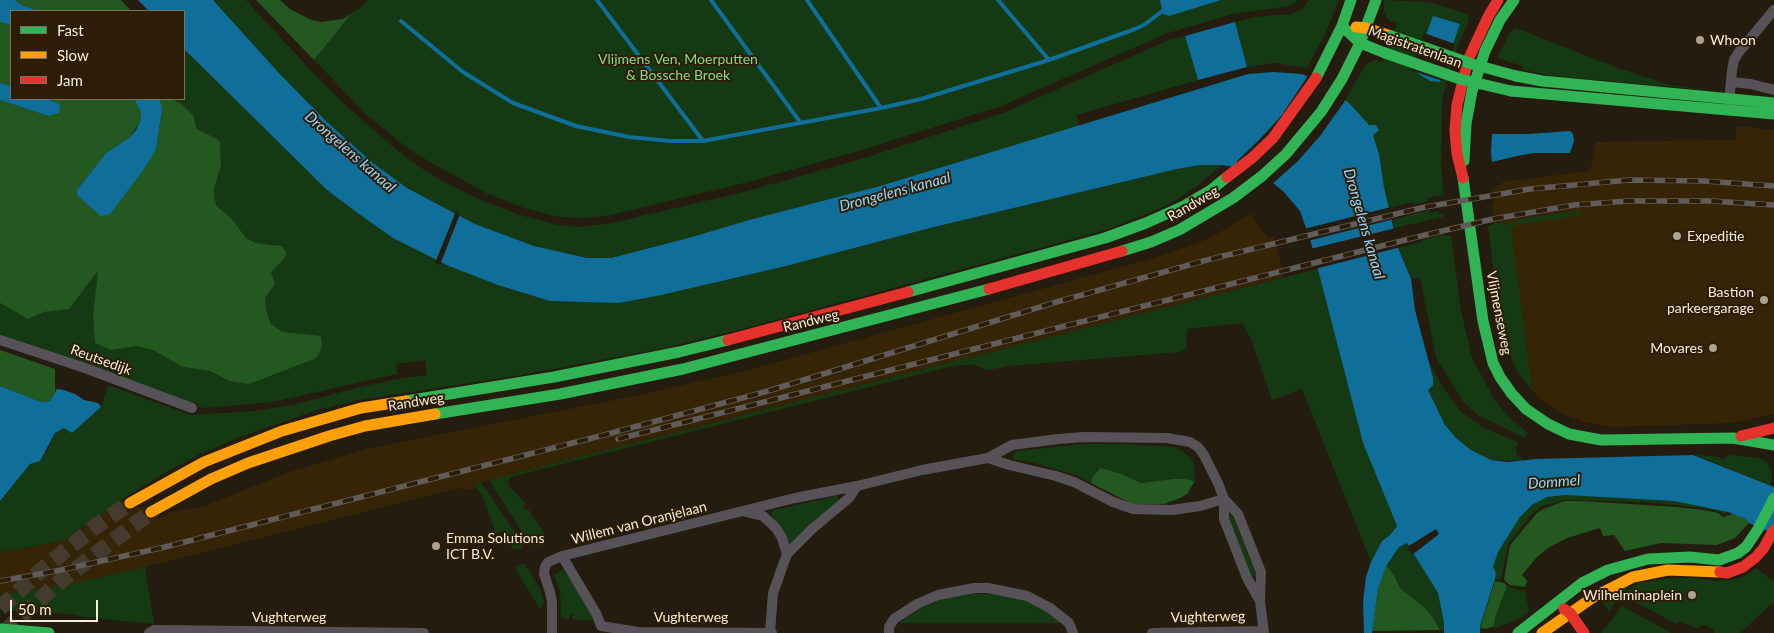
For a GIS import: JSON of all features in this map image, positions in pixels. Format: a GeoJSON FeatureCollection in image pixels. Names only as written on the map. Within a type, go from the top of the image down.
{"type":"FeatureCollection","features":[{"type":"Feature","properties":{"kind":"main road","name":"Randweg"},"geometry":{"type":"LineString","coordinates":[[130,503],[204,462],[282,431],[321,419],[361,408],[554,377],[688,350],[822,316],[1105,238],[1154,220],[1199,197],[1237,170],[1273,138],[1303,98],[1327,56],[1342,26],[1351,0]]}},
{"type":"Feature","properties":{"kind":"main road","name":"Randweg"},"geometry":{"type":"LineString","coordinates":[[151,512],[211,480],[248,463],[329,436],[382,423],[560,394],[683,369],[825,334],[1075,266],[1151,242],[1179,230],[1233,198],[1248,188],[1280,159],[1310,126],[1331,96],[1360,44],[1376,0]]}},
{"type":"Feature","properties":{"kind":"main road","name":"Vlijmenseweg"},"geometry":{"type":"LineString","coordinates":[[1498,0],[1468,60],[1456,105],[1455,143],[1463,178],[1483,321],[1493,363],[1500,377],[1526,409],[1558,430],[1569,434],[1601,440],[1733,438],[1774,445]]}},
{"type":"Feature","properties":{"kind":"main road","name":"Vlijmenseweg"},"geometry":{"type":"LineString","coordinates":[[1463,178],[1466,124],[1472,91],[1485,51],[1500,20],[1514,0]]}},
{"type":"Feature","properties":{"kind":"main road","name":"Magistratenlaan"},"geometry":{"type":"LineString","coordinates":[[1342,26],[1366,28],[1472,64],[1516,76],[1729,105],[1774,114]]}},
{"type":"Feature","properties":{"kind":"main road","name":"Magistratenlaan"},"geometry":{"type":"LineString","coordinates":[[1342,26],[1360,44],[1460,79],[1510,91],[1729,105],[1774,104]]}},
{"type":"Feature","properties":{"kind":"main road","name":"Vlijmenseweg"},"geometry":{"type":"LineString","coordinates":[[1733,438],[1774,428]]}},
{"type":"Feature","properties":{"kind":"main road"},"geometry":{"type":"LineString","coordinates":[[1518,633],[1594,576],[1628,563],[1648,558],[1667,557],[1719,560],[1738,553],[1746,547],[1758,529],[1774,498]]}},
{"type":"Feature","properties":{"kind":"main road"},"geometry":{"type":"LineString","coordinates":[[1542,633],[1561,628],[1570,614],[1615,585],[1642,575],[1668,570],[1689,570],[1720,574],[1732,572],[1756,558],[1772,533]]}},
{"type":"Feature","properties":{"kind":"main road"},"geometry":{"type":"LineString","coordinates":[[1554,606],[1570,614],[1584,633]]}},
{"type":"Feature","properties":{"kind":"main road"},"geometry":{"type":"LineString","coordinates":[[1554,606],[1555,618],[1561,628]]}},
{"type":"Feature","properties":{"kind":"main road"},"geometry":{"type":"LineString","coordinates":[[0,630],[49,633]]}},
{"type":"Feature","properties":{"kind":"street"},"geometry":{"type":"LineString","coordinates":[[1729,105],[1732,70],[1736,56],[1774,10]]}},
{"type":"Feature","properties":{"kind":"street"},"geometry":{"type":"LineString","coordinates":[[1731,82],[1751,84],[1774,90]]}},
{"type":"Feature","properties":{"kind":"street","name":"Reutsedijk"},"geometry":{"type":"LineString","coordinates":[[0,340],[82,367],[192,408]]}},
{"type":"Feature","properties":{"kind":"street","name":"Willem van Oranjelaan"},"geometry":{"type":"LineString","coordinates":[[552,633],[552,602],[544,574],[548,562],[562,556],[795,498],[857,486],[922,470],[988,458],[1012,445],[1058,438],[1122,436],[1178,439],[1190,442],[1204,454],[1224,499],[1238,514],[1261,572],[1260,601],[1264,632]]}},
{"type":"Feature","properties":{"kind":"street","name":"Willem van Oranjelaan"},"geometry":{"type":"LineString","coordinates":[[988,458],[1074,482],[1118,504],[1133,509],[1172,510],[1200,506],[1224,499]]}},
{"type":"Feature","properties":{"kind":"street"},"geometry":{"type":"LineString","coordinates":[[771,633],[773,593],[787,554],[812,528],[849,498],[857,486]]}},
{"type":"Feature","properties":{"kind":"street","name":"Willem van Oranjelaan"},"geometry":{"type":"LineString","coordinates":[[1224,499],[1224,519],[1247,578],[1260,601]]}},
{"type":"Feature","properties":{"kind":"street"},"geometry":{"type":"LineString","coordinates":[[742,511],[763,516],[776,528],[782,538],[787,554]]}},
{"type":"Feature","properties":{"kind":"street","name":"Vughterweg"},"geometry":{"type":"LineString","coordinates":[[562,556],[597,615],[601,626],[638,632],[771,633]]}},
{"type":"Feature","properties":{"kind":"street"},"geometry":{"type":"LineString","coordinates":[[888,633],[894,620],[917,604],[938,595],[974,588],[988,588],[1027,596],[1050,608],[1069,623],[1073,633]]}},
{"type":"Feature","properties":{"kind":"street","name":"Vughterweg"},"geometry":{"type":"LineString","coordinates":[[152,632],[424,633]]}},
{"type":"Feature","properties":{"kind":"street","name":"Vughterweg"},"geometry":{"type":"LineString","coordinates":[[1152,633],[1264,632]]}},
{"type":"Feature","properties":{"kind":"shaded area"},"geometry":{"type":"Polygon","coordinates":[[[1737,126],[1774,130],[1774,414],[1731,423],[1610,427],[1583,422],[1558,412],[1538,397],[1530,384],[1521,311],[1494,225],[1492,203],[1495,202],[1492,187],[1502,185],[1502,182],[1590,171],[1596,142],[1735,140],[1737,126]]]}},
{"type":"Feature","properties":{"kind":"shaded area"},"geometry":{"type":"Polygon","coordinates":[[[1251,214],[1268,238],[1274,236],[1284,277],[476,484],[477,488],[467,490],[460,488],[133,570],[78,582],[0,595],[0,552],[63,541],[121,500],[162,517],[171,512],[205,506],[289,472],[366,449],[635,396],[745,371],[1150,259],[1208,239],[1251,214]]]}},
{"type":"Feature","properties":{"kind":"green space"},"geometry":{"type":"Polygon","coordinates":[[[15,0],[121,0],[130,10],[36,10],[21,5],[15,0]]]}},
{"type":"Feature","properties":{"kind":"green space"},"geometry":{"type":"Polygon","coordinates":[[[213,0],[246,0],[342,102],[418,166],[444,182],[483,201],[523,216],[558,225],[581,227],[612,223],[747,191],[864,158],[1003,113],[1171,39],[1185,36],[1198,80],[1077,115],[1079,126],[880,186],[611,258],[587,258],[534,246],[475,224],[407,188],[373,163],[327,122],[278,72],[213,0]]]}},
{"type":"Feature","properties":{"kind":"green space"},"geometry":{"type":"Polygon","coordinates":[[[256,0],[280,0],[290,9],[311,20],[321,22],[343,19],[352,13],[314,60],[256,0]]]}},
{"type":"Feature","properties":{"kind":"green space","name":"Vlijmens Ven, Moerputten & Bossche Broek"},"geometry":{"type":"Polygon","coordinates":[[[367,0],[1298,0],[1289,6],[1233,14],[1168,33],[1001,106],[862,150],[744,183],[611,215],[584,218],[560,217],[524,208],[486,193],[423,158],[398,141],[366,114],[314,60],[352,13],[367,0]]]}},
{"type":"Feature","properties":{"kind":"green space"},"geometry":{"type":"Polygon","coordinates":[[[1309,0],[1339,0],[1326,32],[1307,68],[1274,63],[1247,67],[1235,22],[1255,17],[1292,14],[1303,8],[1309,0]]]}},
{"type":"Feature","properties":{"kind":"green space"},"geometry":{"type":"Polygon","coordinates":[[[1384,0],[1428,2],[1468,14],[1469,20],[1459,43],[1442,103],[1441,168],[1444,195],[1427,198],[1428,201],[1413,205],[1412,202],[1389,208],[1379,154],[1373,135],[1376,125],[1369,125],[1345,100],[1365,66],[1377,59],[1378,62],[1384,61],[1397,23],[1393,20],[1391,22],[1387,18],[1384,12],[1384,0]]]}},
{"type":"Feature","properties":{"kind":"green space"},"geometry":{"type":"Polygon","coordinates":[[[0,22],[10,25],[10,86],[0,83],[0,22]]]}},
{"type":"Feature","properties":{"kind":"green space"},"geometry":{"type":"Polygon","coordinates":[[[1516,28],[1618,68],[1669,85],[1719,91],[1553,76],[1523,70],[1523,66],[1497,58],[1511,31],[1516,28]]]}},
{"type":"Feature","properties":{"kind":"green space"},"geometry":{"type":"Polygon","coordinates":[[[185,50],[327,190],[393,238],[550,301],[619,303],[786,266],[930,228],[1177,169],[1200,165],[1222,165],[1193,189],[1166,206],[1106,230],[743,329],[660,349],[516,376],[359,400],[317,410],[240,437],[202,453],[121,500],[63,541],[0,552],[0,501],[30,464],[47,451],[55,433],[64,428],[72,433],[101,407],[108,385],[191,415],[254,411],[292,405],[360,387],[427,375],[425,360],[396,364],[397,374],[273,402],[206,408],[198,407],[196,403],[187,402],[0,336],[0,303],[28,319],[44,312],[69,309],[99,270],[93,315],[95,343],[111,350],[137,346],[153,350],[183,367],[210,371],[229,381],[249,384],[321,336],[283,332],[271,324],[266,310],[265,298],[275,284],[271,272],[283,260],[275,244],[256,243],[247,239],[231,218],[217,205],[214,198],[214,189],[221,166],[220,142],[197,129],[196,123],[180,103],[173,100],[185,100],[185,50]]]}},
{"type":"Feature","properties":{"kind":"green space"},"geometry":{"type":"Polygon","coordinates":[[[0,100],[48,116],[54,101],[51,100],[135,100],[141,112],[140,122],[129,138],[106,153],[77,190],[156,149],[162,110],[158,100],[173,100],[180,103],[193,115],[197,129],[220,142],[221,166],[214,189],[214,198],[217,206],[231,218],[247,239],[256,243],[282,246],[286,252],[283,260],[271,272],[275,284],[265,298],[266,310],[271,324],[283,332],[321,336],[322,345],[319,354],[314,359],[249,384],[229,381],[210,371],[183,367],[153,350],[137,346],[111,350],[95,343],[93,315],[98,271],[69,309],[44,312],[28,319],[0,303],[0,100]]]}},
{"type":"Feature","properties":{"kind":"green space"},"geometry":{"type":"Polygon","coordinates":[[[1429,210],[1430,213],[1439,211],[1440,214],[1443,214],[1443,217],[1394,228],[1392,220],[1429,210]]]}},
{"type":"Feature","properties":{"kind":"green space"},"geometry":{"type":"Polygon","coordinates":[[[1580,210],[1581,215],[1515,225],[1515,227],[1511,228],[1532,390],[1517,371],[1506,344],[1488,226],[1502,221],[1504,224],[1514,223],[1516,220],[1580,210]]]}},
{"type":"Feature","properties":{"kind":"green space"},"geometry":{"type":"Polygon","coordinates":[[[1445,234],[1445,236],[1451,235],[1461,311],[1472,358],[1495,401],[1510,418],[1528,433],[1525,438],[1478,415],[1464,403],[1436,358],[1420,278],[1411,279],[1398,248],[1445,234]]]}},
{"type":"Feature","properties":{"kind":"green space"},"geometry":{"type":"Polygon","coordinates":[[[1317,269],[1363,443],[1397,526],[1382,541],[1371,562],[1302,389],[1272,400],[1251,339],[1242,323],[1187,329],[1186,349],[1180,352],[1008,366],[989,370],[971,364],[949,367],[511,477],[508,482],[509,486],[526,504],[523,506],[525,510],[528,509],[544,532],[542,545],[536,546],[529,543],[489,480],[1317,269]]]}},
{"type":"Feature","properties":{"kind":"green space"},"geometry":{"type":"Polygon","coordinates":[[[0,350],[55,369],[55,392],[50,401],[41,402],[0,386],[0,350]]]}},
{"type":"Feature","properties":{"kind":"green space"},"geometry":{"type":"Polygon","coordinates":[[[1427,358],[1442,386],[1461,412],[1486,429],[1518,442],[1516,453],[1524,461],[1491,460],[1471,450],[1456,438],[1445,425],[1428,390],[1433,378],[1427,358]]]}},
{"type":"Feature","properties":{"kind":"green space"},"geometry":{"type":"Polygon","coordinates":[[[1084,444],[1175,447],[1184,452],[1193,461],[1195,481],[1173,479],[1141,483],[1121,474],[1092,478],[1091,483],[1075,475],[1013,459],[1012,454],[1017,451],[1084,444]]]}},
{"type":"Feature","properties":{"kind":"green space"},"geometry":{"type":"Polygon","coordinates":[[[1693,454],[1719,457],[1722,460],[1729,455],[1759,458],[1766,461],[1770,467],[1772,480],[1769,485],[1693,454]]]}},
{"type":"Feature","properties":{"kind":"green space"},"geometry":{"type":"Polygon","coordinates":[[[1100,468],[1121,474],[1141,483],[1173,479],[1195,481],[1187,494],[1164,504],[1132,504],[1091,483],[1092,478],[1100,468]]]}},
{"type":"Feature","properties":{"kind":"green space"},"geometry":{"type":"Polygon","coordinates":[[[481,482],[522,543],[522,548],[519,550],[513,549],[501,531],[496,534],[482,495],[477,488],[476,484],[481,482]]]}},
{"type":"Feature","properties":{"kind":"green space"},"geometry":{"type":"Polygon","coordinates":[[[1565,495],[1674,501],[1728,512],[1724,514],[1701,508],[1646,502],[1565,500],[1542,506],[1530,516],[1508,544],[1501,580],[1495,579],[1496,573],[1493,567],[1498,552],[1520,517],[1540,500],[1547,497],[1565,495]]]}},
{"type":"Feature","properties":{"kind":"green space"},"geometry":{"type":"Polygon","coordinates":[[[837,496],[839,500],[836,504],[811,523],[790,544],[772,516],[774,510],[837,496]]]}},
{"type":"Feature","properties":{"kind":"green space"},"geometry":{"type":"Polygon","coordinates":[[[1565,501],[1704,510],[1718,513],[1723,517],[1733,514],[1747,519],[1749,523],[1735,538],[1717,545],[1661,543],[1625,551],[1614,535],[1603,536],[1600,528],[1567,538],[1548,548],[1537,557],[1522,575],[1527,581],[1525,587],[1510,585],[1504,580],[1511,544],[1537,513],[1565,501]]]}},
{"type":"Feature","properties":{"kind":"green space"},"geometry":{"type":"Polygon","coordinates":[[[1232,515],[1257,575],[1252,577],[1228,516],[1232,515]]]}},
{"type":"Feature","properties":{"kind":"green space"},"geometry":{"type":"Polygon","coordinates":[[[1407,542],[1438,593],[1444,630],[1440,630],[1425,608],[1400,588],[1394,575],[1386,565],[1399,547],[1407,542]]]}},
{"type":"Feature","properties":{"kind":"green space"},"geometry":{"type":"Polygon","coordinates":[[[520,564],[525,564],[539,587],[544,602],[540,609],[515,568],[520,564]]]}},
{"type":"Feature","properties":{"kind":"green space"},"geometry":{"type":"Polygon","coordinates":[[[1386,565],[1394,575],[1400,588],[1425,608],[1440,630],[1372,631],[1378,589],[1386,565]]]}},
{"type":"Feature","properties":{"kind":"green space"},"geometry":{"type":"Polygon","coordinates":[[[145,567],[154,624],[70,614],[0,610],[0,595],[78,582],[145,567]]]}},
{"type":"Feature","properties":{"kind":"green space","name":"Wilhelminaplein"},"geometry":{"type":"Polygon","coordinates":[[[1756,568],[1774,582],[1774,602],[1740,633],[1714,633],[1715,630],[1704,625],[1699,626],[1698,629],[1679,621],[1676,624],[1626,597],[1620,597],[1609,611],[1602,602],[1627,585],[1627,590],[1638,583],[1670,578],[1732,580],[1743,577],[1756,568]]]}},
{"type":"Feature","properties":{"kind":"green space"},"geometry":{"type":"Polygon","coordinates":[[[563,569],[594,617],[594,621],[572,619],[573,614],[570,614],[569,619],[561,618],[559,588],[554,575],[563,569]]]}},
{"type":"Feature","properties":{"kind":"green space"},"geometry":{"type":"Polygon","coordinates":[[[1495,581],[1504,583],[1507,586],[1495,617],[1494,626],[1486,629],[1480,628],[1495,581]]]}},
{"type":"Feature","properties":{"kind":"green space"},"geometry":{"type":"Polygon","coordinates":[[[1507,586],[1525,591],[1529,611],[1519,619],[1494,629],[1494,617],[1507,586]]]}},
{"type":"Feature","properties":{"kind":"green space"},"geometry":{"type":"Polygon","coordinates":[[[974,593],[1008,596],[1025,601],[1047,611],[1061,623],[899,623],[920,609],[939,600],[974,593]]]}},
{"type":"Feature","properties":{"kind":"green space"},"geometry":{"type":"Polygon","coordinates":[[[1622,606],[1671,633],[1601,633],[1622,606]]]}},
{"type":"Feature","properties":{"kind":"water"},"geometry":{"type":"Polygon","coordinates":[[[0,0],[15,0],[21,5],[36,10],[10,10],[10,25],[0,22],[0,0]]]}},
{"type":"Feature","properties":{"kind":"water"},"geometry":{"type":"Polygon","coordinates":[[[138,0],[213,0],[278,72],[327,122],[373,163],[407,188],[475,224],[534,246],[587,258],[611,258],[880,186],[1248,74],[1273,72],[1302,74],[1329,85],[1369,125],[1376,125],[1379,130],[1373,135],[1379,154],[1384,187],[1398,248],[1411,279],[1415,310],[1433,378],[1433,385],[1428,390],[1445,425],[1456,438],[1471,450],[1491,460],[1508,462],[1536,459],[1693,455],[1774,487],[1774,534],[1728,512],[1674,501],[1565,495],[1547,497],[1532,505],[1520,517],[1498,552],[1493,567],[1496,573],[1495,579],[1480,626],[1480,633],[1444,633],[1438,593],[1407,543],[1399,547],[1386,566],[1378,589],[1372,633],[1364,633],[1363,602],[1366,577],[1371,562],[1382,541],[1397,526],[1363,443],[1310,239],[1300,211],[1284,192],[1267,178],[1240,168],[1222,165],[1200,165],[930,228],[786,266],[661,295],[619,303],[550,301],[498,285],[449,266],[393,238],[359,214],[327,190],[185,50],[185,10],[148,10],[138,0]]]}},
{"type":"Feature","properties":{"kind":"water"},"geometry":{"type":"Polygon","coordinates":[[[1160,0],[1221,0],[1169,16],[1163,14],[1160,0]]]}},
{"type":"Feature","properties":{"kind":"water"},"geometry":{"type":"Polygon","coordinates":[[[1433,16],[1460,24],[1440,82],[1430,81],[1416,72],[1414,68],[1433,16]]]}},
{"type":"Feature","properties":{"kind":"water"},"geometry":{"type":"Polygon","coordinates":[[[1235,22],[1247,67],[1198,80],[1185,36],[1235,22]]]}},
{"type":"Feature","properties":{"kind":"water"},"geometry":{"type":"Polygon","coordinates":[[[0,83],[10,86],[10,100],[50,100],[59,104],[60,109],[59,113],[48,116],[0,100],[0,83]]]}},
{"type":"Feature","properties":{"kind":"water"},"geometry":{"type":"Polygon","coordinates":[[[135,100],[160,100],[162,110],[156,149],[144,169],[110,214],[101,216],[77,195],[77,190],[106,153],[129,138],[136,130],[140,122],[141,112],[135,100]]]}},
{"type":"Feature","properties":{"kind":"water"},"geometry":{"type":"Polygon","coordinates":[[[1570,131],[1573,134],[1574,141],[1570,153],[1534,153],[1492,162],[1492,134],[1570,131]]]}},
{"type":"Feature","properties":{"kind":"water"},"geometry":{"type":"Polygon","coordinates":[[[0,386],[41,402],[50,401],[57,389],[64,390],[84,400],[98,403],[101,407],[72,433],[64,428],[55,433],[40,461],[30,464],[0,501],[0,386]]]}},
{"type":"Feature","properties":{"kind":"pier"},"geometry":{"type":"Polygon","coordinates":[[[1424,33],[1455,44],[1443,81],[1413,71],[1412,67],[1424,33]]]}},
{"type":"Feature","properties":{"kind":"pier"},"geometry":{"type":"Polygon","coordinates":[[[1309,74],[1330,83],[1347,98],[1320,136],[1298,161],[1271,185],[1265,180],[1239,170],[1237,161],[1282,115],[1309,74]]]}},
{"type":"Feature","properties":{"kind":"pier"},"geometry":{"type":"Polygon","coordinates":[[[1391,207],[1394,219],[1308,241],[1304,229],[1391,207]]]}},
{"type":"Feature","properties":{"kind":"pier"},"geometry":{"type":"Polygon","coordinates":[[[456,211],[460,214],[440,265],[435,263],[456,211]]]}},
{"type":"Feature","properties":{"kind":"pier"},"geometry":{"type":"Polygon","coordinates":[[[1396,228],[1401,247],[1315,269],[1310,249],[1396,228]]]}},
{"type":"Feature","properties":{"kind":"pier"},"geometry":{"type":"Polygon","coordinates":[[[1436,529],[1439,534],[1412,555],[1407,547],[1436,529]]]}},
{"type":"Feature","properties":{"kind":"waterway"},"geometry":{"type":"LineString","coordinates":[[597,0],[703,141]]}},
{"type":"Feature","properties":{"kind":"waterway"},"geometry":{"type":"LineString","coordinates":[[711,0],[800,122]]}},
{"type":"Feature","properties":{"kind":"waterway"},"geometry":{"type":"LineString","coordinates":[[807,0],[881,108]]}},
{"type":"Feature","properties":{"kind":"waterway"},"geometry":{"type":"LineString","coordinates":[[998,0],[1049,60]]}},
{"type":"Feature","properties":{"kind":"waterway"},"geometry":{"type":"LineString","coordinates":[[401,21],[463,72],[513,103],[576,126],[629,137],[670,141],[703,141],[921,99],[1049,60],[1135,29],[1144,25],[1165,9]]}},
{"type":"Feature","properties":{"kind":"tunnel"},"geometry":{"type":"LineString","coordinates":[[0,608],[46,566],[96,526],[130,503]]}},
{"type":"Feature","properties":{"kind":"tunnel"},"geometry":{"type":"LineString","coordinates":[[4,633],[63,579],[151,512]]}},
{"type":"Feature","properties":{"kind":"railway"},"geometry":{"type":"LineString","coordinates":[[0,581],[56,571],[165,547],[608,434],[768,391],[1053,303],[1207,260],[1425,207],[1530,189],[1629,180],[1704,181],[1774,186]]}},
{"type":"Feature","properties":{"kind":"railway"},"geometry":{"type":"LineString","coordinates":[[618,439],[1493,219],[1574,205],[1628,201],[1712,201],[1774,205]]}},
{"type":"Feature","properties":{"kind":"traffic: fast"},"geometry":{"type":"LineString","coordinates":[[1316,78],[1342,26],[1351,0]]}},
{"type":"Feature","properties":{"kind":"traffic: fast"},"geometry":{"type":"LineString","coordinates":[[1122,251],[1151,242],[1179,230],[1233,198],[1262,176],[1286,154],[1321,112],[1342,79],[1360,43],[1376,0]]}},
{"type":"Feature","properties":{"kind":"traffic: fast"},"geometry":{"type":"LineString","coordinates":[[1464,161],[1466,124],[1472,91],[1485,51],[1500,20],[1514,0]]}},
{"type":"Feature","properties":{"kind":"traffic: fast"},"geometry":{"type":"LineString","coordinates":[[1342,26],[1360,43],[1385,53]]}},
{"type":"Feature","properties":{"kind":"traffic: fast"},"geometry":{"type":"LineString","coordinates":[[1391,36],[1472,64],[1516,76]]}},
{"type":"Feature","properties":{"kind":"traffic: fast"},"geometry":{"type":"LineString","coordinates":[[1385,53],[1460,79],[1511,91]]}},
{"type":"Feature","properties":{"kind":"traffic: fast"},"geometry":{"type":"LineString","coordinates":[[1516,76],[1542,81],[1774,103]]}},
{"type":"Feature","properties":{"kind":"traffic: fast"},"geometry":{"type":"LineString","coordinates":[[1511,91],[1774,114]]}},
{"type":"Feature","properties":{"kind":"traffic: fast"},"geometry":{"type":"LineString","coordinates":[[908,292],[1105,238],[1184,206],[1211,190],[1227,177]]}},
{"type":"Feature","properties":{"kind":"traffic: fast"},"geometry":{"type":"LineString","coordinates":[[1463,178],[1483,321],[1493,363],[1512,394],[1526,409],[1548,424],[1569,434],[1601,440],[1733,438],[1774,445]]}},
{"type":"Feature","properties":{"kind":"traffic: fast"},"geometry":{"type":"LineString","coordinates":[[435,414],[560,394],[683,369],[989,289]]}},
{"type":"Feature","properties":{"kind":"traffic: fast"},"geometry":{"type":"LineString","coordinates":[[406,401],[554,377],[679,352],[728,340]]}},
{"type":"Feature","properties":{"kind":"traffic: fast"},"geometry":{"type":"LineString","coordinates":[[1518,633],[1582,583],[1608,570],[1648,559],[1690,557],[1719,560],[1738,553],[1746,547],[1758,529],[1774,498]]}},
{"type":"Feature","properties":{"kind":"traffic: fast"},"geometry":{"type":"LineString","coordinates":[[0,629],[49,633]]}},
{"type":"Feature","properties":{"kind":"traffic: slow"},"geometry":{"type":"LineString","coordinates":[[1356,27],[1366,28],[1391,36]]}},
{"type":"Feature","properties":{"kind":"traffic: slow"},"geometry":{"type":"LineString","coordinates":[[130,503],[204,462],[282,431],[361,408],[406,401]]}},
{"type":"Feature","properties":{"kind":"traffic: slow"},"geometry":{"type":"LineString","coordinates":[[151,512],[211,479],[248,463],[365,426],[435,414]]}},
{"type":"Feature","properties":{"kind":"traffic: slow"},"geometry":{"type":"LineString","coordinates":[[1542,633],[1592,598],[1633,577],[1668,570],[1720,572]]}},
{"type":"Feature","properties":{"kind":"traffic: jam"},"geometry":{"type":"LineString","coordinates":[[1463,178],[1457,154],[1455,131],[1457,105],[1468,60],[1498,0]]}},
{"type":"Feature","properties":{"kind":"traffic: jam"},"geometry":{"type":"LineString","coordinates":[[1227,177],[1252,158],[1273,138],[1316,78]]}},
{"type":"Feature","properties":{"kind":"traffic: jam"},"geometry":{"type":"LineString","coordinates":[[989,289],[1122,251]]}},
{"type":"Feature","properties":{"kind":"traffic: jam"},"geometry":{"type":"LineString","coordinates":[[728,340],[908,292]]}},
{"type":"Feature","properties":{"kind":"traffic: jam"},"geometry":{"type":"LineString","coordinates":[[1741,436],[1774,428]]}},
{"type":"Feature","properties":{"kind":"traffic: jam"},"geometry":{"type":"LineString","coordinates":[[1720,572],[1727,573],[1743,567],[1756,557],[1774,530]]}},
{"type":"Feature","properties":{"kind":"traffic: jam"},"geometry":{"type":"LineString","coordinates":[[1564,609],[1570,613],[1584,633]]}},
{"type":"Feature","properties":{"kind":"place","name":"Whoon"},"geometry":{"type":"Point","coordinates":[1700,40]}},
{"type":"Feature","properties":{"kind":"place","name":"Expeditie"},"geometry":{"type":"Point","coordinates":[1677,236]}},
{"type":"Feature","properties":{"kind":"place","name":"Bastion parkeergarage"},"geometry":{"type":"Point","coordinates":[1764,300]}},
{"type":"Feature","properties":{"kind":"place","name":"Movares"},"geometry":{"type":"Point","coordinates":[1713,348]}},
{"type":"Feature","properties":{"kind":"place","name":"Emma Solutions ICT B.V."},"geometry":{"type":"Point","coordinates":[436,546]}},
{"type":"Feature","properties":{"kind":"place","name":"Wilhelminaplein"},"geometry":{"type":"Point","coordinates":[1692,595]}},
{"type":"Feature","properties":{"kind":"water label","name":"Drongelens kanaal"},"geometry":{"type":"Point","coordinates":[350,152]}},
{"type":"Feature","properties":{"kind":"water label","name":"Drongelens kanaal"},"geometry":{"type":"Point","coordinates":[895,192]}},
{"type":"Feature","properties":{"kind":"water label","name":"Drongelens kanaal"},"geometry":{"type":"Point","coordinates":[1364,224]}},
{"type":"Feature","properties":{"kind":"water label","name":"Dommel"},"geometry":{"type":"Point","coordinates":[1554,482]}}]}
